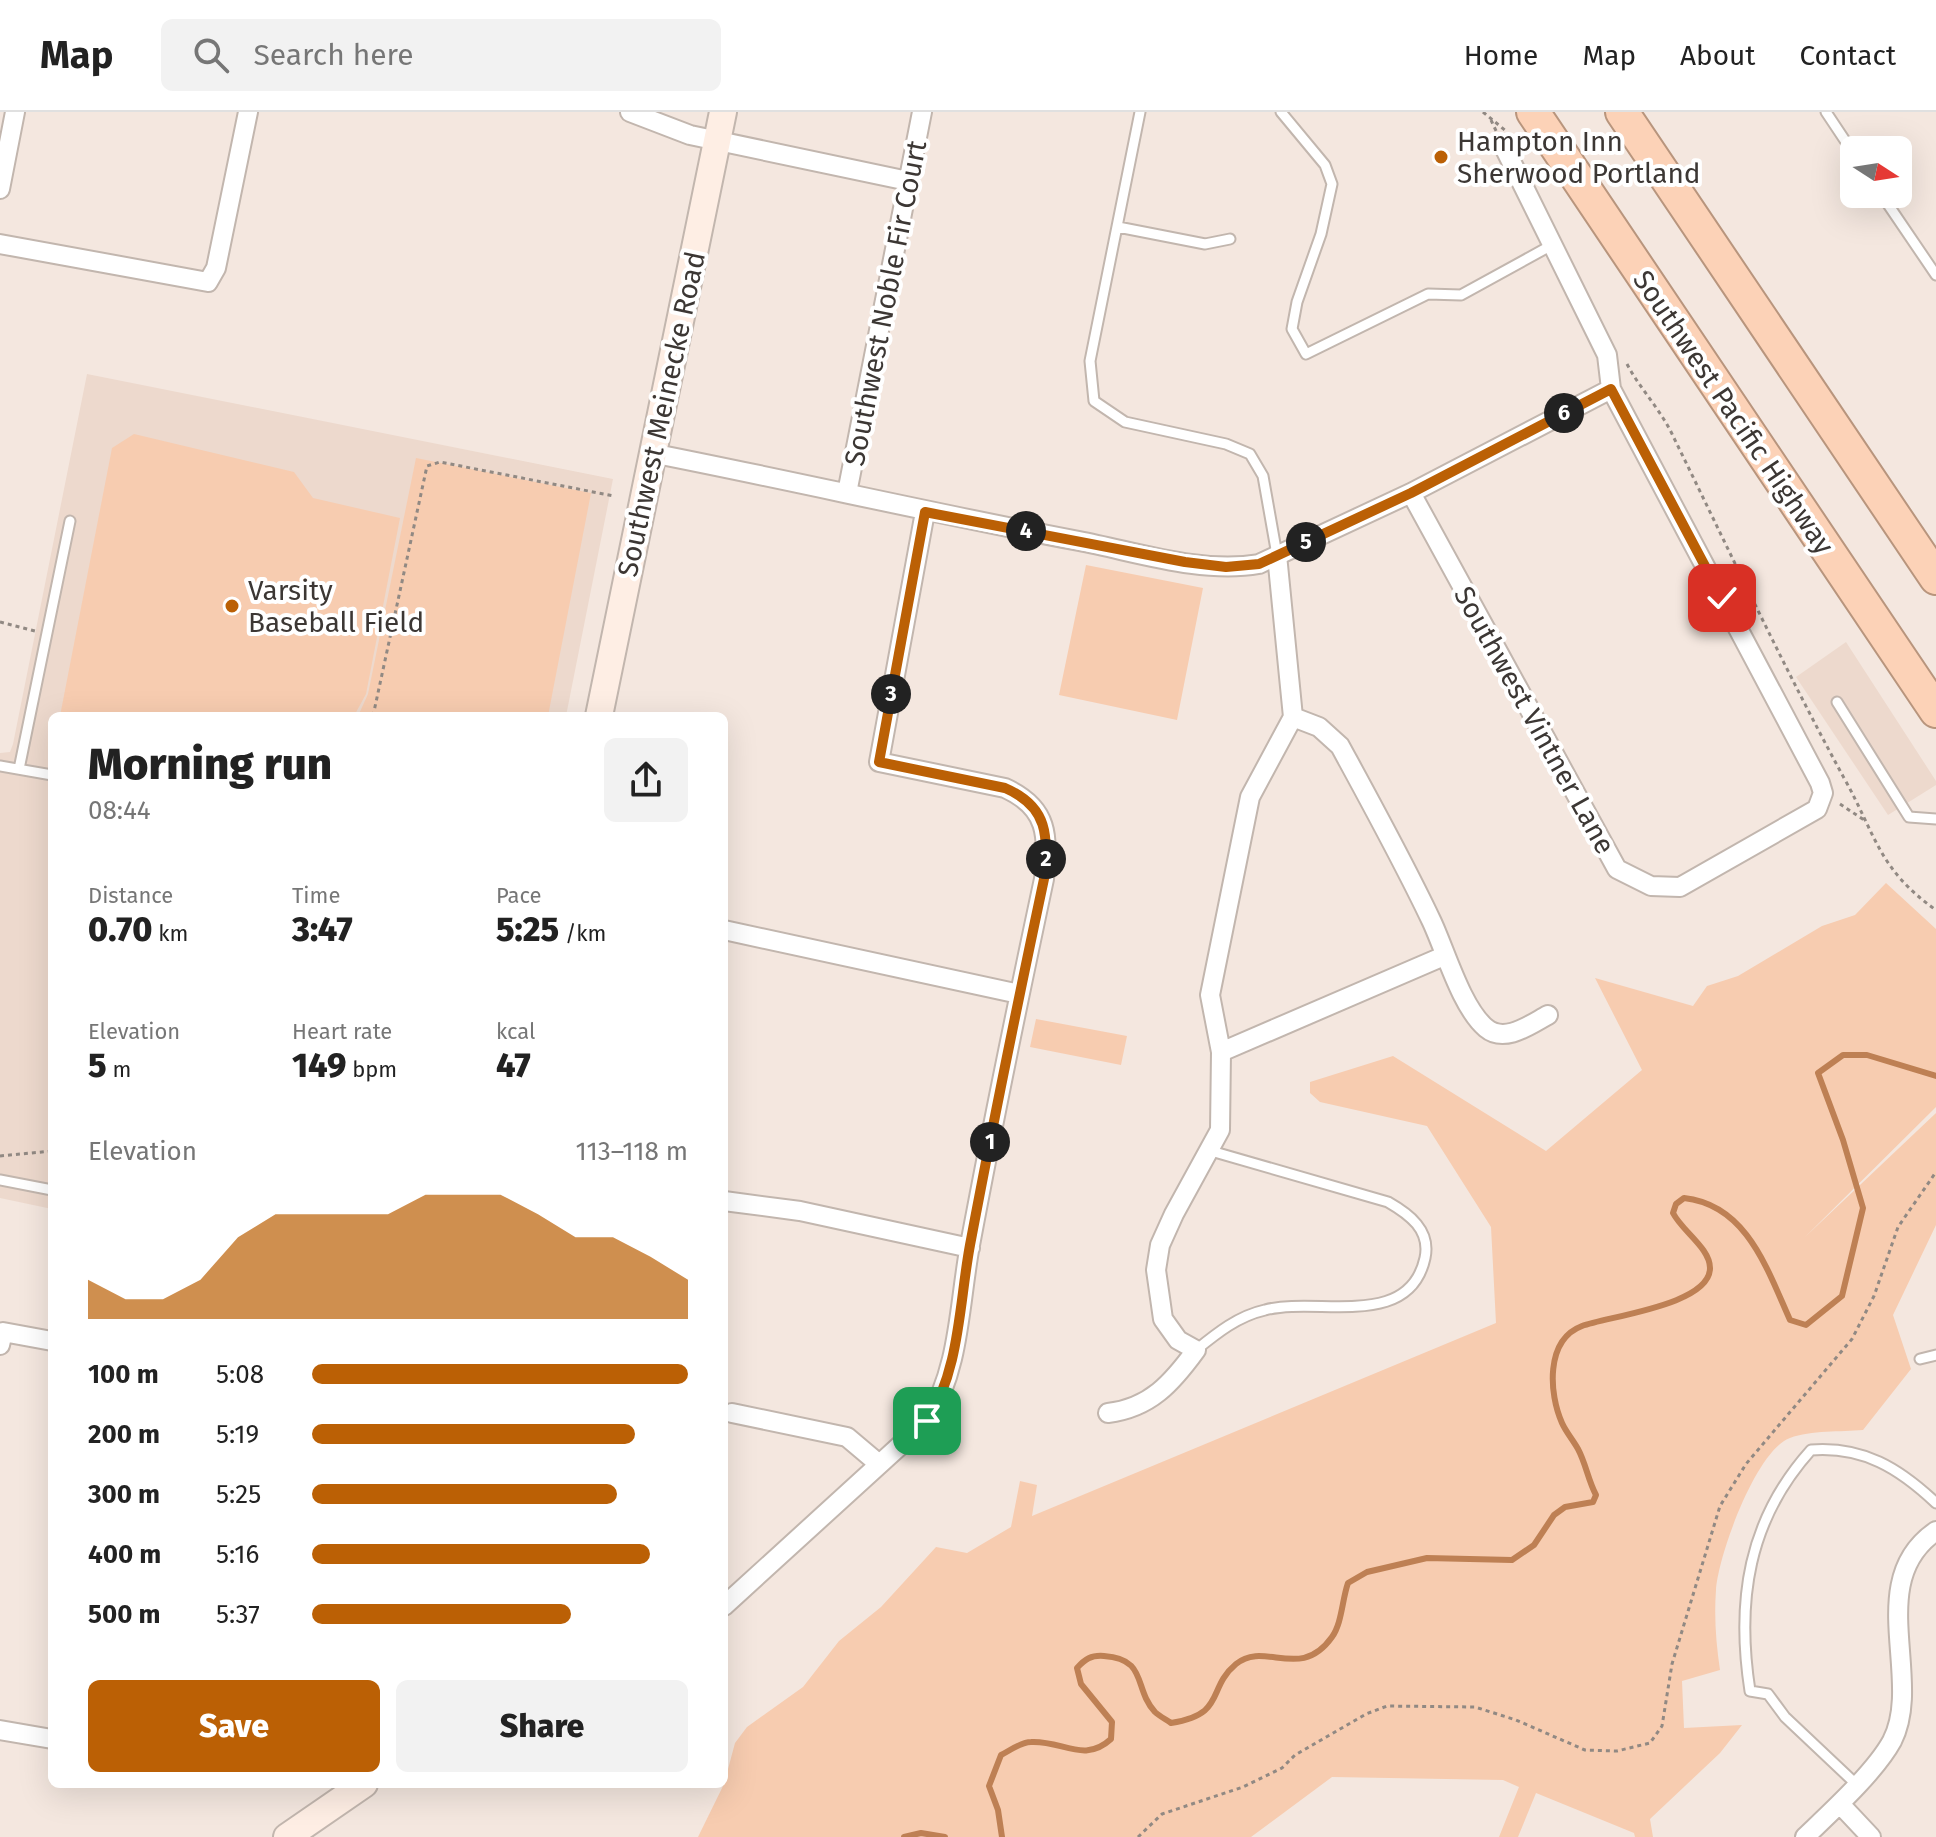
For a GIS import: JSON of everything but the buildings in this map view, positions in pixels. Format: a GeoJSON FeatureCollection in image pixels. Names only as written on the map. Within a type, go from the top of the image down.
{"type":"FeatureCollection","features":[{"type":"Feature","properties":{"kind":"highway","name":"Southwest Pacific Highway"},"geometry":{"type":"LineString","coordinates":[[1533,112],[1936,711]]}},
{"type":"Feature","properties":{"kind":"highway"},"geometry":{"type":"LineString","coordinates":[[1622,112],[1926,553],[1936,578]]}},
{"type":"Feature","properties":{"kind":"main road","name":"Southwest Meinecke Road"},"geometry":{"type":"LineString","coordinates":[[600,712],[723,112]]}},
{"type":"Feature","properties":{"kind":"main road"},"geometry":{"type":"LineString","coordinates":[[287,1837],[358,1788]]}},
{"type":"Feature","properties":{"kind":"street"},"geometry":{"type":"LineString","coordinates":[[0,189],[15,112]]}},
{"type":"Feature","properties":{"kind":"street"},"geometry":{"type":"LineString","coordinates":[[0,244],[208,282],[216,268],[248,112]]}},
{"type":"Feature","properties":{"kind":"street"},"geometry":{"type":"LineString","coordinates":[[630,112],[672,130],[908,181]]}},
{"type":"Feature","properties":{"kind":"street","name":"Southwest Noble Fir Court"},"geometry":{"type":"LineString","coordinates":[[847,493],[922,112]]}},
{"type":"Feature","properties":{"kind":"street"},"geometry":{"type":"LineString","coordinates":[[1505,140],[1552,245],[1607,355],[1611,389],[1822,798]]}},
{"type":"Feature","properties":{"kind":"street"},"geometry":{"type":"LineString","coordinates":[[651,453],[925,512],[1226,567],[1259,564],[1411,493],[1611,389]]}},
{"type":"Feature","properties":{"kind":"street","name":"Southwest Vintner Lane"},"geometry":{"type":"LineString","coordinates":[[1411,493],[1617,869],[1651,886],[1680,887],[1806,816],[1822,798]]}},
{"type":"Feature","properties":{"kind":"street"},"geometry":{"type":"LineString","coordinates":[[728,1602],[927,1421],[940,1400],[949,1374],[970,1248],[1044,879],[1047,848],[1043,824],[1035,806],[1005,788],[879,762],[925,512]]}},
{"type":"Feature","properties":{"kind":"street"},"geometry":{"type":"LineString","coordinates":[[1108,1413],[1131,1410],[1148,1402],[1174,1381],[1196,1350],[1178,1340],[1163,1319],[1156,1270],[1160,1245],[1174,1214],[1220,1130],[1223,1111],[1221,1052],[1210,995],[1244,818],[1260,775],[1293,717],[1277,555]]}},
{"type":"Feature","properties":{"kind":"street"},"geometry":{"type":"LineString","coordinates":[[1293,717],[1319,727],[1340,746],[1430,917],[1444,956],[1487,1029],[1502,1035],[1516,1032],[1548,1015]]}},
{"type":"Feature","properties":{"kind":"street"},"geometry":{"type":"LineString","coordinates":[[728,931],[1019,994]]}},
{"type":"Feature","properties":{"kind":"street"},"geometry":{"type":"LineString","coordinates":[[1221,1052],[1444,956]]}},
{"type":"Feature","properties":{"kind":"street"},"geometry":{"type":"LineString","coordinates":[[728,1202],[800,1211],[970,1248]]}},
{"type":"Feature","properties":{"kind":"street"},"geometry":{"type":"LineString","coordinates":[[1,1339],[48,1341]]}},
{"type":"Feature","properties":{"kind":"street"},"geometry":{"type":"LineString","coordinates":[[732,1413],[847,1437],[879,1464]]}},
{"type":"Feature","properties":{"kind":"street"},"geometry":{"type":"LineString","coordinates":[[1805,1837],[1840,1804],[1892,1740],[1902,1701],[1898,1598],[1912,1557],[1936,1531]]}},
{"type":"Feature","properties":{"kind":"street"},"geometry":{"type":"LineString","coordinates":[[0,1730],[48,1738]]}},
{"type":"Feature","properties":{"kind":"street"},"geometry":{"type":"LineString","coordinates":[[1840,1804],[1871,1837]]}},
{"type":"Feature","properties":{"kind":"lane"},"geometry":{"type":"LineString","coordinates":[[1140,112],[1090,361],[1094,401],[1125,422],[1226,444],[1250,454],[1263,476],[1277,555]]}},
{"type":"Feature","properties":{"kind":"lane"},"geometry":{"type":"LineString","coordinates":[[1281,112],[1325,165],[1332,184],[1321,234],[1297,302],[1292,329],[1306,354],[1428,294],[1461,295],[1552,245]]}},
{"type":"Feature","properties":{"kind":"lane"},"geometry":{"type":"LineString","coordinates":[[1826,112],[1842,136]]}},
{"type":"Feature","properties":{"kind":"lane"},"geometry":{"type":"LineString","coordinates":[[1891,208],[1936,275]]}},
{"type":"Feature","properties":{"kind":"lane"},"geometry":{"type":"LineString","coordinates":[[1118,227],[1205,244],[1230,239]]}},
{"type":"Feature","properties":{"kind":"lane"},"geometry":{"type":"LineString","coordinates":[[19,769],[70,521]]}},
{"type":"Feature","properties":{"kind":"lane"},"geometry":{"type":"LineString","coordinates":[[1837,702],[1909,817],[1936,819]]}},
{"type":"Feature","properties":{"kind":"lane"},"geometry":{"type":"LineString","coordinates":[[0,766],[48,774]]}},
{"type":"Feature","properties":{"kind":"lane"},"geometry":{"type":"LineString","coordinates":[[1196,1350],[1238,1319],[1262,1310],[1290,1304],[1389,1303],[1404,1296],[1418,1281],[1426,1255],[1423,1233],[1411,1216],[1388,1202],[1211,1151]]}},
{"type":"Feature","properties":{"kind":"lane"},"geometry":{"type":"LineString","coordinates":[[0,1180],[48,1189]]}},
{"type":"Feature","properties":{"kind":"lane"},"geometry":{"type":"LineString","coordinates":[[1920,1359],[1936,1355]]}},
{"type":"Feature","properties":{"kind":"lane"},"geometry":{"type":"LineString","coordinates":[[1856,1784],[1785,1717],[1768,1694],[1750,1691],[1743,1644],[1745,1584],[1765,1518],[1791,1472],[1811,1450],[1838,1448],[1867,1455],[1905,1474],[1936,1503]]}},
{"type":"Feature","properties":{"kind":"path"},"geometry":{"type":"LineString","coordinates":[[1483,112],[1505,140]]}},
{"type":"Feature","properties":{"kind":"path"},"geometry":{"type":"LineString","coordinates":[[1623,354],[1669,428],[1713,522],[1888,867],[1936,910]]}},
{"type":"Feature","properties":{"kind":"path"},"geometry":{"type":"LineString","coordinates":[[374,712],[427,466],[440,462],[614,496]]}},
{"type":"Feature","properties":{"kind":"path"},"geometry":{"type":"LineString","coordinates":[[0,622],[46,634]]}},
{"type":"Feature","properties":{"kind":"path"},"geometry":{"type":"LineString","coordinates":[[1822,798],[1864,820]]}},
{"type":"Feature","properties":{"kind":"path"},"geometry":{"type":"LineString","coordinates":[[0,1156],[48,1151]]}},
{"type":"Feature","properties":{"kind":"path"},"geometry":{"type":"LineString","coordinates":[[1138,1837],[1162,1814],[1243,1787],[1282,1768],[1295,1755],[1366,1714],[1387,1706],[1475,1707],[1516,1720],[1585,1750],[1617,1751],[1650,1743],[1662,1726],[1672,1664],[1720,1506],[1746,1464],[1852,1339],[1874,1296],[1898,1227],[1916,1196],[1936,1172]]}},
{"type":"Feature","properties":{"kind":"shaded area"},"geometry":{"type":"Polygon","coordinates":[[[87,374],[613,479],[567,712],[48,712],[48,1208],[0,1198],[0,753],[10,752],[87,374]]]}},
{"type":"Feature","properties":{"kind":"shaded area","name":"Varsity Baseball Field"},"geometry":{"type":"Polygon","coordinates":[[[134,434],[294,472],[313,498],[400,518],[366,694],[356,712],[61,712],[112,448],[134,434]]]}},
{"type":"Feature","properties":{"kind":"shaded area"},"geometry":{"type":"Polygon","coordinates":[[[416,458],[591,493],[549,712],[360,712],[368,694],[416,458]]]}},
{"type":"Feature","properties":{"kind":"shaded area"},"geometry":{"type":"Polygon","coordinates":[[[1086,565],[1203,588],[1177,720],[1059,695],[1086,565]]]}},
{"type":"Feature","properties":{"kind":"shaded area"},"geometry":{"type":"Polygon","coordinates":[[[1846,642],[1936,781],[1936,785],[1888,815],[1796,677],[1846,642]]]}},
{"type":"Feature","properties":{"kind":"shaded area"},"geometry":{"type":"Polygon","coordinates":[[[1886,883],[1936,929],[1936,1107],[1804,1238],[1936,1113],[1936,1225],[1893,1315],[1911,1369],[1863,1430],[1817,1432],[1790,1438],[1764,1462],[1752,1482],[1731,1530],[1718,1574],[1715,1620],[1720,1670],[1682,1681],[1684,1728],[1742,1725],[1720,1753],[1650,1819],[1653,1837],[1635,1837],[1634,1833],[1536,1793],[1518,1837],[1499,1837],[1519,1787],[1503,1780],[1332,1777],[1251,1837],[698,1837],[722,1788],[728,1788],[728,1769],[735,1743],[747,1727],[803,1687],[839,1641],[881,1607],[936,1547],[967,1553],[1011,1527],[1020,1481],[1037,1485],[1032,1516],[1496,1323],[1491,1227],[1427,1126],[1320,1102],[1310,1093],[1310,1082],[1393,1056],[1546,1151],[1642,1070],[1595,978],[1693,1006],[1707,986],[1738,976],[1822,926],[1855,915],[1886,883]]]}},
{"type":"Feature","properties":{"kind":"shaded area"},"geometry":{"type":"Polygon","coordinates":[[[1036,1019],[1127,1036],[1121,1065],[1030,1047],[1036,1019]]]}},
{"type":"Feature","properties":{"kind":"waterway"},"geometry":{"type":"LineString","coordinates":[[1002,1837],[998,1810],[989,1786],[1001,1755],[1027,1742],[1091,1750],[1111,1739],[1112,1722],[1081,1684],[1077,1668],[1089,1658],[1104,1656],[1127,1663],[1134,1669],[1155,1712],[1171,1723],[1189,1719],[1208,1707],[1227,1673],[1247,1658],[1295,1659],[1308,1657],[1320,1650],[1335,1631],[1348,1583],[1367,1572],[1427,1558],[1512,1560],[1534,1545],[1554,1515],[1565,1507],[1593,1502],[1596,1495],[1581,1455],[1562,1423],[1554,1398],[1553,1369],[1561,1343],[1582,1326],[1677,1300],[1706,1281],[1709,1261],[1673,1213],[1676,1204],[1684,1198],[1706,1203],[1739,1226],[1763,1261],[1790,1320],[1806,1325],[1842,1296],[1863,1208],[1843,1140],[1818,1073],[1843,1055],[1867,1055],[1936,1076]]}},
{"type":"Feature","properties":{"kind":"waterway"},"geometry":{"type":"LineString","coordinates":[[904,1837],[921,1833],[945,1837]]}},
{"type":"Feature","properties":{"kind":"place","name":"Hampton Inn Sherwood Portland"},"geometry":{"type":"Point","coordinates":[1441,157]}},
{"type":"Feature","properties":{"kind":"place","name":"Varsity Baseball Field"},"geometry":{"type":"Point","coordinates":[232,606]}},
{"type":"Feature","properties":{"kind":"route"},"geometry":{"type":"LineString","coordinates":[[927,1421],[940,1400],[949,1374],[970,1248],[1044,879],[1047,848],[1043,824],[1035,806],[1022,795],[1005,788],[879,762],[925,512],[1185,562],[1226,567],[1259,564],[1411,493],[1611,389],[1722,598]]}}]}
